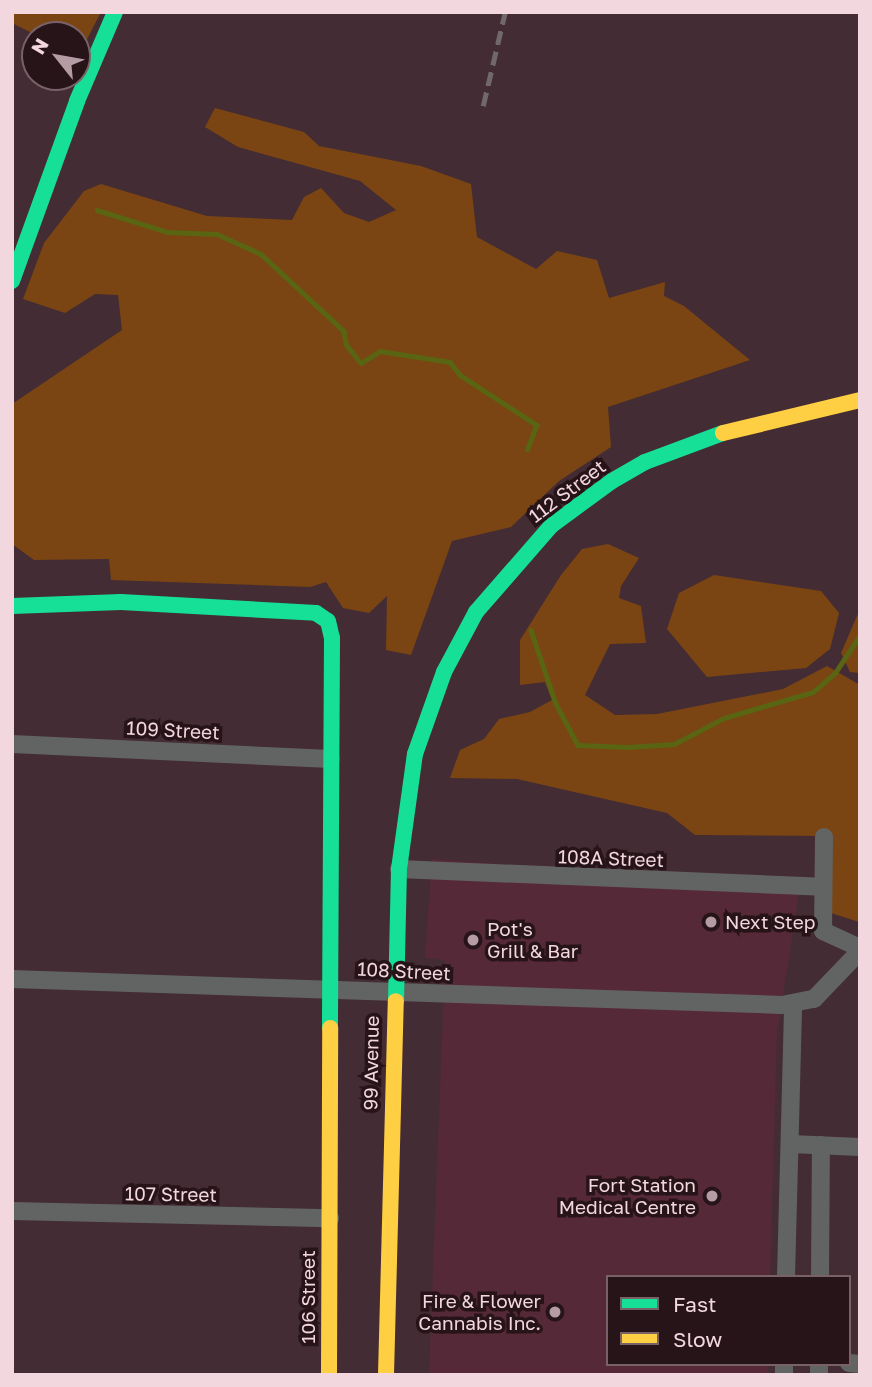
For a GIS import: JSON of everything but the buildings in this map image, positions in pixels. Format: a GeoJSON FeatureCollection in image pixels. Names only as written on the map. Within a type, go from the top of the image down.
{"type":"FeatureCollection","features":[{"type":"Feature","properties":{"kind":"street"},"geometry":{"type":"LineString","coordinates":[[12,281],[77,101],[116,12]]}},
{"type":"Feature","properties":{"kind":"street","name":"112 Street"},"geometry":{"type":"LineString","coordinates":[[415,754],[444,672],[476,612],[552,525],[612,481],[677,449],[774,419],[860,400]]}},
{"type":"Feature","properties":{"kind":"street"},"geometry":{"type":"LineString","coordinates":[[12,606],[121,601],[316,613],[328,621],[332,638],[331,759]]}},
{"type":"Feature","properties":{"kind":"street","name":"109 Street"},"geometry":{"type":"LineString","coordinates":[[12,744],[331,759]]}},
{"type":"Feature","properties":{"kind":"street","name":"99 Avenue"},"geometry":{"type":"LineString","coordinates":[[386,1375],[393,994],[399,869],[415,754]]}},
{"type":"Feature","properties":{"kind":"street","name":"106 Street"},"geometry":{"type":"LineString","coordinates":[[329,1375],[328,987],[331,759]]}},
{"type":"Feature","properties":{"kind":"street"},"geometry":{"type":"LineString","coordinates":[[786,1275],[793,1004],[814,999],[830,987],[860,949],[823,932],[824,837]]}},
{"type":"Feature","properties":{"kind":"street","name":"108A Street"},"geometry":{"type":"LineString","coordinates":[[399,869],[822,887]]}},
{"type":"Feature","properties":{"kind":"street","name":"108 Street"},"geometry":{"type":"LineString","coordinates":[[12,979],[328,987],[393,994],[793,1004]]}},
{"type":"Feature","properties":{"kind":"street"},"geometry":{"type":"LineString","coordinates":[[790,1144],[860,1146]]}},
{"type":"Feature","properties":{"kind":"street"},"geometry":{"type":"LineString","coordinates":[[820,1275],[821,1145]]}},
{"type":"Feature","properties":{"kind":"street","name":"107 Street"},"geometry":{"type":"LineString","coordinates":[[12,1211],[330,1218]]}},
{"type":"Feature","properties":{"kind":"shaded area"},"geometry":{"type":"Polygon","coordinates":[[[12,12],[101,12],[91,32],[91,21],[21,21],[21,28],[12,23],[12,12]]]}},
{"type":"Feature","properties":{"kind":"shaded area"},"geometry":{"type":"Polygon","coordinates":[[[215,108],[304,132],[319,146],[421,166],[471,184],[477,237],[536,269],[557,251],[597,260],[609,298],[665,282],[664,296],[684,306],[750,360],[608,407],[611,447],[559,481],[511,527],[452,541],[411,655],[386,650],[387,596],[369,613],[343,608],[326,582],[310,587],[111,580],[109,559],[34,560],[12,544],[12,404],[122,330],[118,295],[95,294],[65,313],[23,299],[44,243],[84,191],[101,184],[207,216],[292,220],[304,197],[321,188],[344,213],[369,222],[396,210],[360,181],[238,147],[205,127],[215,108]]]}},
{"type":"Feature","properties":{"kind":"shaded area"},"geometry":{"type":"Polygon","coordinates":[[[608,544],[639,558],[621,586],[619,598],[641,606],[646,643],[610,644],[585,695],[615,715],[657,714],[783,689],[827,666],[860,685],[859,922],[828,912],[826,836],[695,835],[667,813],[517,779],[450,778],[460,750],[484,739],[499,719],[530,712],[552,700],[545,682],[520,685],[520,640],[561,575],[582,549],[608,544]]]}},
{"type":"Feature","properties":{"kind":"shaded area"},"geometry":{"type":"Polygon","coordinates":[[[714,575],[821,591],[839,613],[830,649],[806,668],[707,677],[667,629],[679,593],[714,575]]]}},
{"type":"Feature","properties":{"kind":"shaded area"},"geometry":{"type":"Polygon","coordinates":[[[860,609],[860,673],[850,672],[841,653],[860,609]]]}},
{"type":"Feature","properties":{"kind":"shaded area"},"geometry":{"type":"Polygon","coordinates":[[[432,859],[800,887],[777,1032],[770,1275],[606,1275],[606,1366],[768,1366],[768,1375],[429,1375],[445,960],[425,958],[432,859]]]}},
{"type":"Feature","properties":{"kind":"waterway"},"geometry":{"type":"LineString","coordinates":[[97,210],[168,232],[217,234],[261,254],[344,331],[346,344],[361,363],[380,351],[450,362],[460,375],[537,425],[528,449]]}},
{"type":"Feature","properties":{"kind":"waterway"},"geometry":{"type":"LineString","coordinates":[[531,630],[556,704],[578,745],[627,747],[674,744],[724,718],[813,692],[835,673],[860,635]]}},
{"type":"Feature","properties":{"kind":"railway"},"geometry":{"type":"LineString","coordinates":[[483,106],[505,12]]}},
{"type":"Feature","properties":{"kind":"traffic: fast"},"geometry":{"type":"LineString","coordinates":[[12,281],[77,101],[115,12]]}},
{"type":"Feature","properties":{"kind":"traffic: fast"},"geometry":{"type":"LineString","coordinates":[[396,1001],[399,869],[415,754],[444,672],[476,612],[552,525],[612,481],[645,462],[723,433]]}},
{"type":"Feature","properties":{"kind":"traffic: fast"},"geometry":{"type":"LineString","coordinates":[[12,606],[121,602],[316,613],[328,621],[332,638],[330,1028]]}},
{"type":"Feature","properties":{"kind":"traffic: slow"},"geometry":{"type":"LineString","coordinates":[[723,433],[860,400]]}},
{"type":"Feature","properties":{"kind":"traffic: slow"},"geometry":{"type":"LineString","coordinates":[[386,1375],[396,1001]]}},
{"type":"Feature","properties":{"kind":"traffic: slow"},"geometry":{"type":"LineString","coordinates":[[329,1375],[330,1028]]}},
{"type":"Feature","properties":{"kind":"place","name":"Next Step"},"geometry":{"type":"Point","coordinates":[711,922]}},
{"type":"Feature","properties":{"kind":"place","name":"Pot's Grill & Bar"},"geometry":{"type":"Point","coordinates":[473,940]}},
{"type":"Feature","properties":{"kind":"place","name":"Fort Station Medical Centre"},"geometry":{"type":"Point","coordinates":[712,1196]}},
{"type":"Feature","properties":{"kind":"place","name":"Fire & Flower Cannabis Inc."},"geometry":{"type":"Point","coordinates":[555,1312]}}]}
